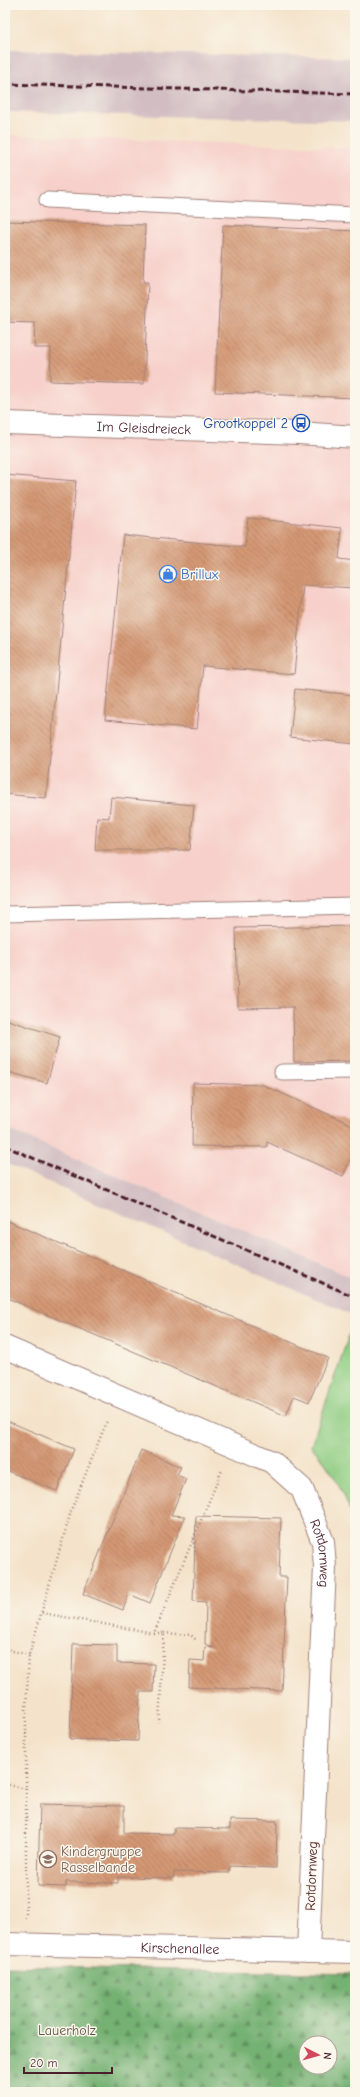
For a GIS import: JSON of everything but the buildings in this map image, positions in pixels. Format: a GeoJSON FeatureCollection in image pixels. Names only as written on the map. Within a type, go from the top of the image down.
{"type":"FeatureCollection","features":[{"type":"Feature","properties":{"kind":"street","name":"Im Gleisdreieck"},"geometry":{"type":"LineString","coordinates":[[5,423],[299,433],[355,437]]}},
{"type":"Feature","properties":{"kind":"street","name":"Rotdornweg"},"geometry":{"type":"LineString","coordinates":[[5,1347],[272,1462],[302,1489],[323,1542],[325,1567],[308,1951]]}},
{"type":"Feature","properties":{"kind":"street","name":"Kirschenallee"},"geometry":{"type":"LineString","coordinates":[[16,1944],[355,1952]]}},
{"type":"Feature","properties":{"kind":"lane"},"geometry":{"type":"LineString","coordinates":[[47,200],[355,216]]}},
{"type":"Feature","properties":{"kind":"lane"},"geometry":{"type":"LineString","coordinates":[[5,914],[355,906]]}},
{"type":"Feature","properties":{"kind":"lane"},"geometry":{"type":"LineString","coordinates":[[282,1072],[355,1071]]}},
{"type":"Feature","properties":{"kind":"path"},"geometry":{"type":"LineString","coordinates":[[16,1944],[26,1789],[26,1708],[29,1655],[42,1613],[56,1557],[72,1508],[118,1396]]}},
{"type":"Feature","properties":{"kind":"path"},"geometry":{"type":"LineString","coordinates":[[154,1633],[192,1538],[232,1445]]}},
{"type":"Feature","properties":{"kind":"path"},"geometry":{"type":"LineString","coordinates":[[192,1538],[196,1554]]}},
{"type":"Feature","properties":{"kind":"path"},"geometry":{"type":"LineString","coordinates":[[42,1613],[154,1633],[191,1635],[196,1641]]}},
{"type":"Feature","properties":{"kind":"path"},"geometry":{"type":"LineString","coordinates":[[159,1723],[164,1633]]}},
{"type":"Feature","properties":{"kind":"path"},"geometry":{"type":"LineString","coordinates":[[5,1649],[29,1655]]}},
{"type":"Feature","properties":{"kind":"path"},"geometry":{"type":"LineString","coordinates":[[5,1784],[26,1789]]}},
{"type":"Feature","properties":{"kind":"shaded area"},"geometry":{"type":"Polygon","coordinates":[[[5,50],[355,58],[355,121],[5,112],[5,50]]]}},
{"type":"Feature","properties":{"kind":"shaded area"},"geometry":{"type":"Polygon","coordinates":[[[5,135],[355,148],[355,1279],[5,1128],[5,135]]]}},
{"type":"Feature","properties":{"kind":"shaded area"},"geometry":{"type":"Polygon","coordinates":[[[5,1128],[355,1279],[355,1316],[5,1163],[5,1128]]]}},
{"type":"Feature","properties":{"kind":"green space"},"geometry":{"type":"Polygon","coordinates":[[[354,1320],[355,1527],[348,1505],[338,1484],[326,1464],[311,1446],[354,1320]]]}},
{"type":"Feature","properties":{"kind":"green space","name":"Lauerholz"},"geometry":{"type":"Polygon","coordinates":[[[5,1966],[355,1974],[355,2092],[5,2092],[5,1966]]]}},
{"type":"Feature","properties":{"kind":"railway"},"geometry":{"type":"LineString","coordinates":[[5,84],[355,94]]}},
{"type":"Feature","properties":{"kind":"railway"},"geometry":{"type":"LineString","coordinates":[[5,1146],[355,1297]]}},
{"type":"Feature","properties":{"kind":"place","name":"Grootkoppel 2"},"geometry":{"type":"Point","coordinates":[301,423]}},
{"type":"Feature","properties":{"kind":"place","name":"Brillux"},"geometry":{"type":"Point","coordinates":[168,574]}},
{"type":"Feature","properties":{"kind":"place","name":"Kindergruppe Rasselbande"},"geometry":{"type":"Point","coordinates":[48,1859]}}]}
